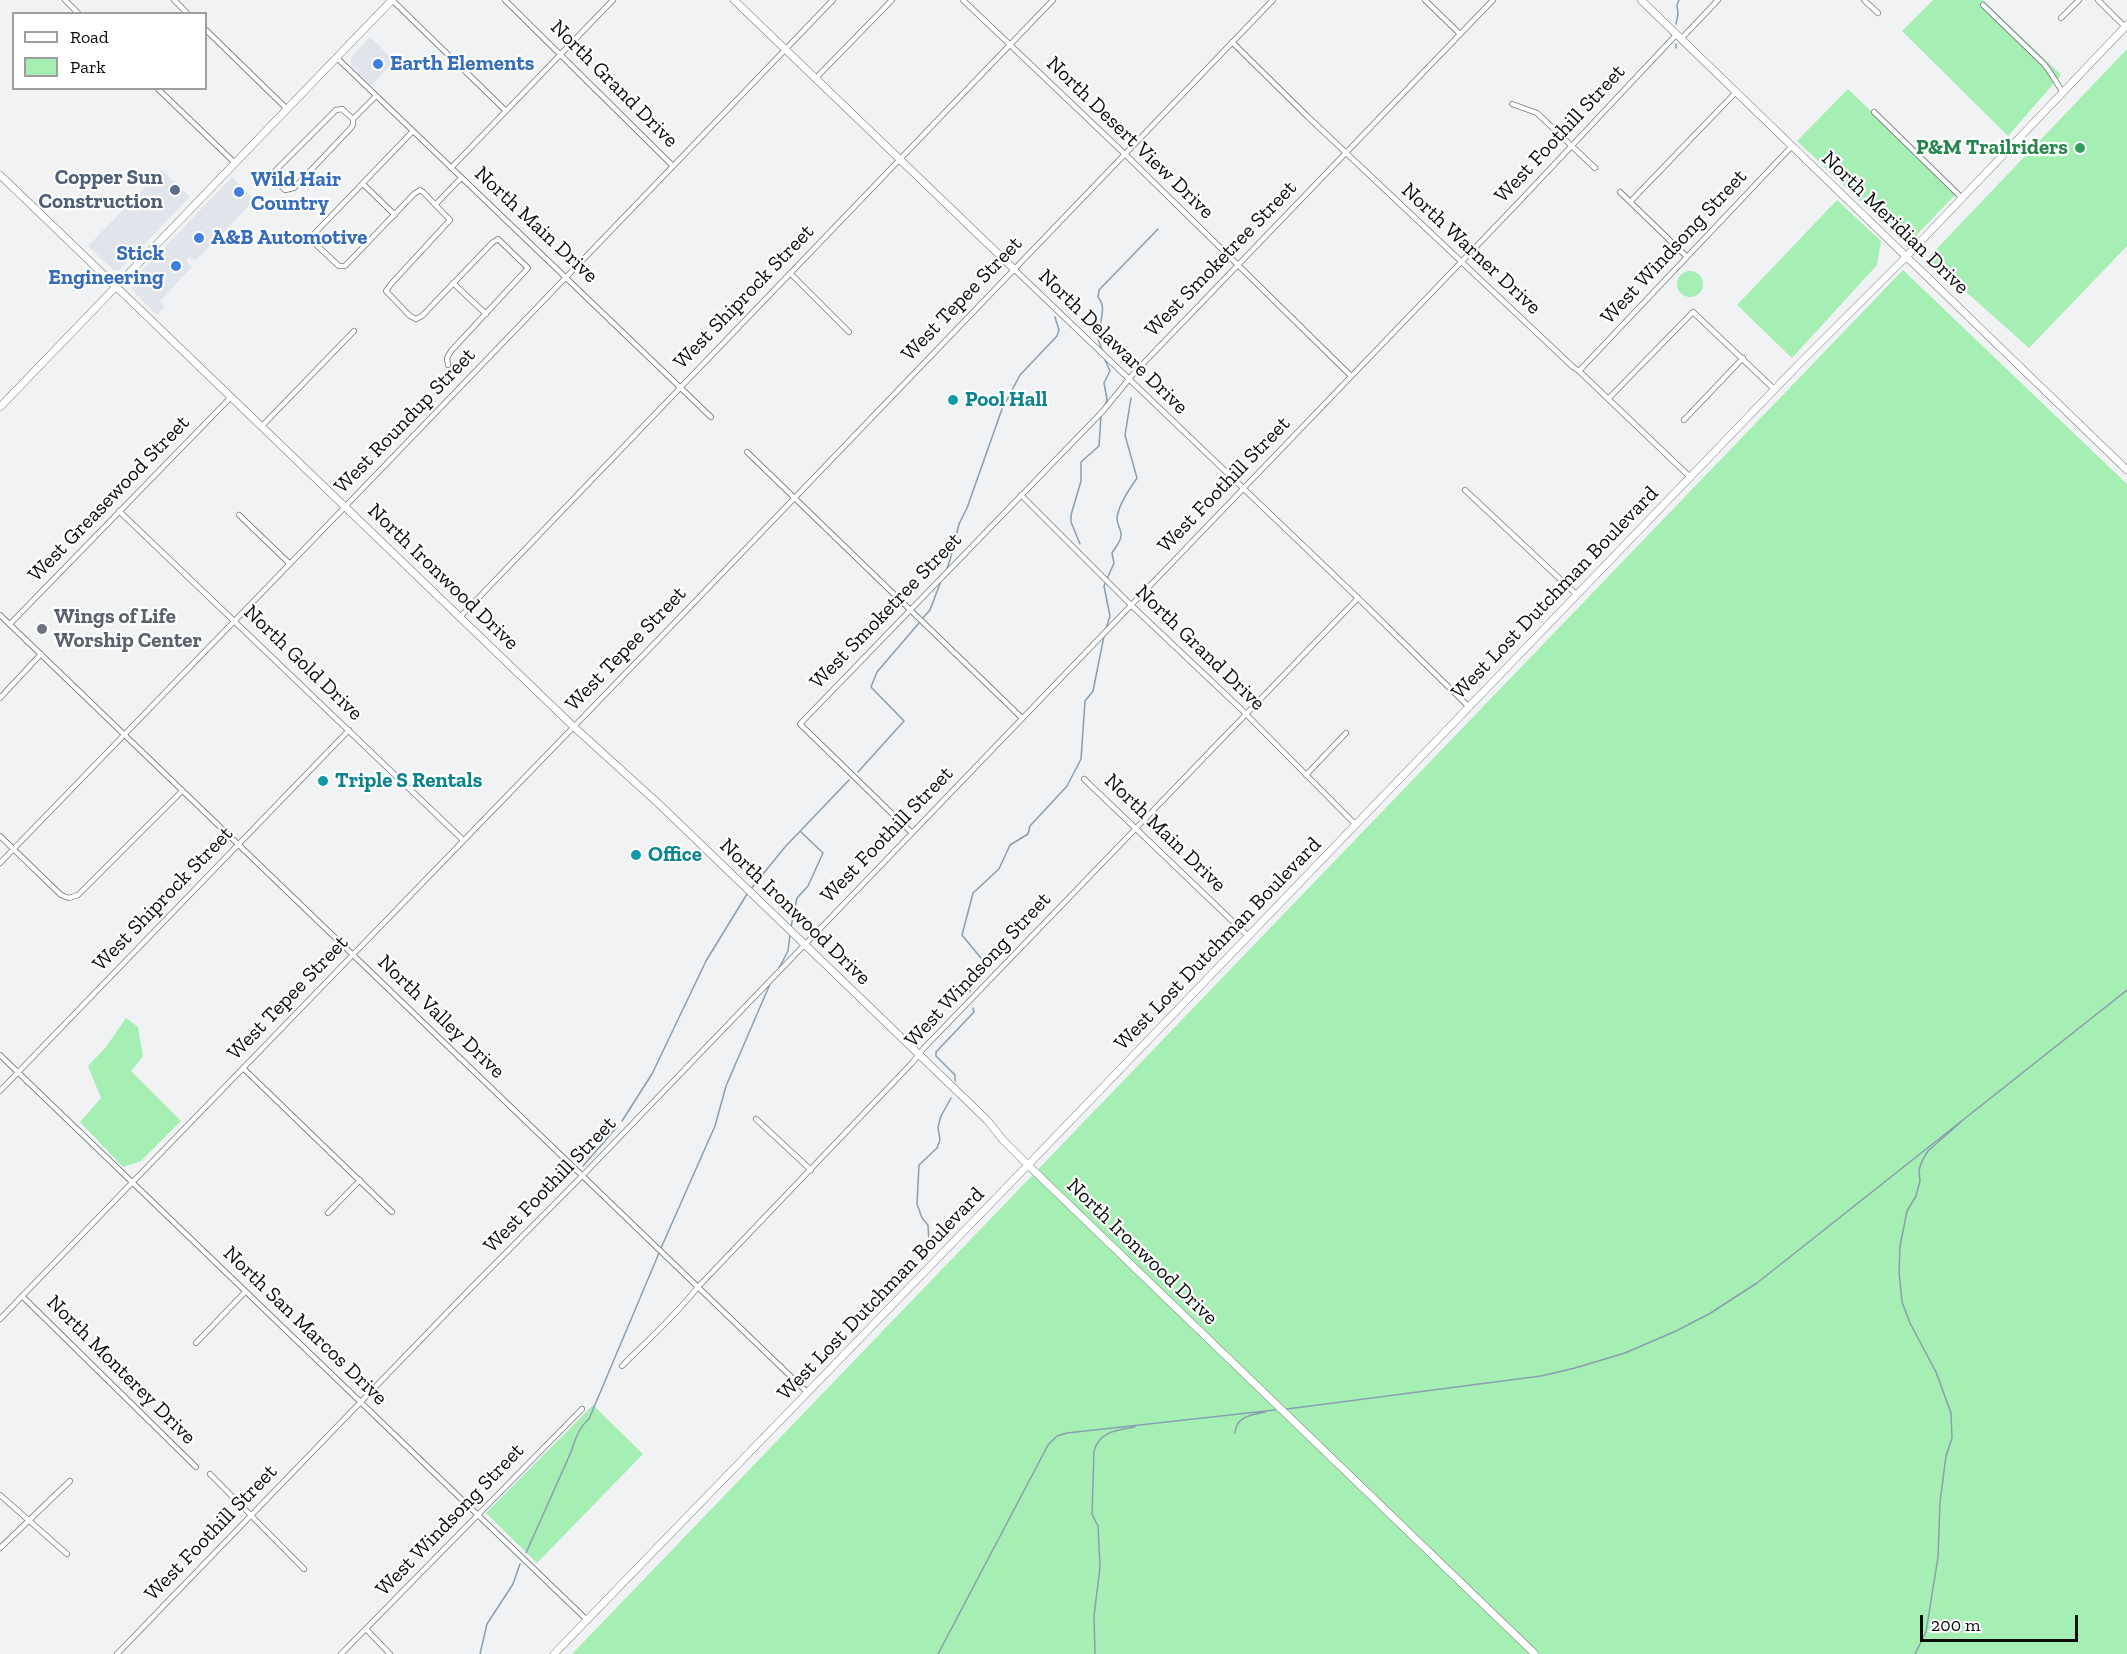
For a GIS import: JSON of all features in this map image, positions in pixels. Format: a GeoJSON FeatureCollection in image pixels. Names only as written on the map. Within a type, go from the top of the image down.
{"type":"FeatureCollection","features":[{"type":"Feature","properties":{"kind":"street"},"geometry":{"type":"LineString","coordinates":[[65,0],[77,12]]}},
{"type":"Feature","properties":{"kind":"street"},"geometry":{"type":"LineString","coordinates":[[174,0],[186,12]]}},
{"type":"Feature","properties":{"kind":"street"},"geometry":{"type":"LineString","coordinates":[[0,407],[392,0],[506,111]]}},
{"type":"Feature","properties":{"kind":"street","name":"North Grand Drive"},"geometry":{"type":"LineString","coordinates":[[505,0],[673,166]]}},
{"type":"Feature","properties":{"kind":"street"},"geometry":{"type":"LineString","coordinates":[[451,168],[613,0]]}},
{"type":"Feature","properties":{"kind":"street","name":"North Delaware Drive"},"geometry":{"type":"LineString","coordinates":[[734,0],[1469,706]]}},
{"type":"Feature","properties":{"kind":"street","name":"West Roundup Street"},"geometry":{"type":"LineString","coordinates":[[0,863],[832,0]]}},
{"type":"Feature","properties":{"kind":"street"},"geometry":{"type":"LineString","coordinates":[[815,78],[892,0]]}},
{"type":"Feature","properties":{"kind":"street","name":"North Desert View Drive"},"geometry":{"type":"LineString","coordinates":[[963,0],[1125,154],[1351,376]]}},
{"type":"Feature","properties":{"kind":"street","name":"West Shiprock Street"},"geometry":{"type":"LineString","coordinates":[[460,616],[1053,0]]}},
{"type":"Feature","properties":{"kind":"street","name":"West Tepee Street"},"geometry":{"type":"LineString","coordinates":[[0,1319],[574,727],[1273,0]]}},
{"type":"Feature","properties":{"kind":"street"},"geometry":{"type":"LineString","coordinates":[[1425,0],[1460,34]]}},
{"type":"Feature","properties":{"kind":"street","name":"West Smoketree Street"},"geometry":{"type":"LineString","coordinates":[[912,833],[800,724],[1114,400],[1129,380],[1238,264],[1493,0]]}},
{"type":"Feature","properties":{"kind":"street","name":"North Meridian Drive"},"geometry":{"type":"LineString","coordinates":[[1641,0],[2127,470]]}},
{"type":"Feature","properties":{"kind":"street","name":"West Foothill Street"},"geometry":{"type":"LineString","coordinates":[[117,1654],[583,1177],[1571,147],[1718,0]]}},
{"type":"Feature","properties":{"kind":"street"},"geometry":{"type":"LineString","coordinates":[[1864,0],[1878,13]]}},
{"type":"Feature","properties":{"kind":"street"},"geometry":{"type":"LineString","coordinates":[[2061,18],[2079,0]]}},
{"type":"Feature","properties":{"kind":"street"},"geometry":{"type":"LineString","coordinates":[[2098,0],[2126,26]]}},
{"type":"Feature","properties":{"kind":"street"},"geometry":{"type":"LineString","coordinates":[[1983,5],[2050,70],[2055,83],[2062,92]]}},
{"type":"Feature","properties":{"kind":"street","name":"West Lost Dutchman Boulevard"},"geometry":{"type":"LineString","coordinates":[[554,1654],[2126,26]]}},
{"type":"Feature","properties":{"kind":"street"},"geometry":{"type":"LineString","coordinates":[[207,31],[287,109]]}},
{"type":"Feature","properties":{"kind":"street","name":"North Warner Drive"},"geometry":{"type":"LineString","coordinates":[[1232,42],[1461,262],[1609,398],[1690,477]]}},
{"type":"Feature","properties":{"kind":"street","name":"North Main Drive"},"geometry":{"type":"LineString","coordinates":[[337,58],[711,417]]}},
{"type":"Feature","properties":{"kind":"street"},"geometry":{"type":"LineString","coordinates":[[159,90],[235,163]]}},
{"type":"Feature","properties":{"kind":"street"},"geometry":{"type":"LineString","coordinates":[[1630,202],[1736,93]]}},
{"type":"Feature","properties":{"kind":"street"},"geometry":{"type":"LineString","coordinates":[[353,119],[342,109],[336,110],[275,171],[273,178],[285,190],[294,188],[351,129],[353,119],[376,96]]}},
{"type":"Feature","properties":{"kind":"street"},"geometry":{"type":"LineString","coordinates":[[1512,104],[1537,113],[1596,168]]}},
{"type":"Feature","properties":{"kind":"street"},"geometry":{"type":"LineString","coordinates":[[1874,112],[1962,198]]}},
{"type":"Feature","properties":{"kind":"street"},"geometry":{"type":"LineString","coordinates":[[413,132],[315,233],[312,240],[341,267],[348,264],[420,190],[450,220],[386,291],[416,319],[422,316],[498,239],[528,268],[451,351],[447,358],[448,364]]}},
{"type":"Feature","properties":{"kind":"street","name":"West Windsong Street"},"geometry":{"type":"LineString","coordinates":[[1579,371],[1792,146]]}},
{"type":"Feature","properties":{"kind":"street","name":"North Ironwood Drive"},"geometry":{"type":"LineString","coordinates":[[0,175],[574,727],[660,805],[920,1054],[987,1120],[1028,1165],[1535,1654]]}},
{"type":"Feature","properties":{"kind":"street"},"geometry":{"type":"LineString","coordinates":[[436,204],[461,178]]}},
{"type":"Feature","properties":{"kind":"street"},"geometry":{"type":"LineString","coordinates":[[363,184],[395,215]]}},
{"type":"Feature","properties":{"kind":"street"},"geometry":{"type":"LineString","coordinates":[[1620,192],[1686,256]]}},
{"type":"Feature","properties":{"kind":"street"},"geometry":{"type":"LineString","coordinates":[[790,273],[849,332]]}},
{"type":"Feature","properties":{"kind":"street"},"geometry":{"type":"LineString","coordinates":[[453,283],[486,314]]}},
{"type":"Feature","properties":{"kind":"street"},"geometry":{"type":"LineString","coordinates":[[1609,398],[1693,312],[1774,389]]}},
{"type":"Feature","properties":{"kind":"street"},"geometry":{"type":"LineString","coordinates":[[262,426],[354,331]]}},
{"type":"Feature","properties":{"kind":"street"},"geometry":{"type":"LineString","coordinates":[[1684,420],[1743,358]]}},
{"type":"Feature","properties":{"kind":"street"},"geometry":{"type":"LineString","coordinates":[[0,395],[6,401]]}},
{"type":"Feature","properties":{"kind":"street","name":"West Greasewood Street"},"geometry":{"type":"LineString","coordinates":[[10,624],[231,397]]}},
{"type":"Feature","properties":{"kind":"street"},"geometry":{"type":"LineString","coordinates":[[747,452],[796,496],[910,611],[1022,718]]}},
{"type":"Feature","properties":{"kind":"street"},"geometry":{"type":"LineString","coordinates":[[1466,490],[1577,595]]}},
{"type":"Feature","properties":{"kind":"street","name":"North Grand Drive"},"geometry":{"type":"LineString","coordinates":[[1021,495],[1131,605],[1246,714],[1356,825]]}},
{"type":"Feature","properties":{"kind":"street","name":"North Gold Drive"},"geometry":{"type":"LineString","coordinates":[[119,511],[463,840]]}},
{"type":"Feature","properties":{"kind":"street"},"geometry":{"type":"LineString","coordinates":[[239,515],[290,564]]}},
{"type":"Feature","properties":{"kind":"street","name":"West Windsong Street"},"geometry":{"type":"LineString","coordinates":[[622,1366],[678,1311],[698,1287],[920,1054],[1358,598]]}},
{"type":"Feature","properties":{"kind":"street","name":"North Valley Drive"},"geometry":{"type":"LineString","coordinates":[[0,615],[808,1393]]}},
{"type":"Feature","properties":{"kind":"street"},"geometry":{"type":"LineString","coordinates":[[0,698],[41,654]]}},
{"type":"Feature","properties":{"kind":"street","name":"West Shiprock Street"},"geometry":{"type":"LineString","coordinates":[[0,1091],[349,730]]}},
{"type":"Feature","properties":{"kind":"street"},"geometry":{"type":"LineString","coordinates":[[1306,775],[1346,733]]}},
{"type":"Feature","properties":{"kind":"street","name":"North Main Drive"},"geometry":{"type":"LineString","coordinates":[[1084,779],[1248,936]]}},
{"type":"Feature","properties":{"kind":"street"},"geometry":{"type":"LineString","coordinates":[[0,836],[61,895],[69,898],[78,895],[182,791]]}},
{"type":"Feature","properties":{"kind":"street","name":"North San Marcos Drive"},"geometry":{"type":"LineString","coordinates":[[0,1055],[587,1620]]}},
{"type":"Feature","properties":{"kind":"street"},"geometry":{"type":"LineString","coordinates":[[243,1068],[392,1212]]}},
{"type":"Feature","properties":{"kind":"street"},"geometry":{"type":"LineString","coordinates":[[756,1119],[811,1170]]}},
{"type":"Feature","properties":{"kind":"street"},"geometry":{"type":"LineString","coordinates":[[328,1213],[360,1180]]}},
{"type":"Feature","properties":{"kind":"street"},"geometry":{"type":"LineString","coordinates":[[196,1343],[245,1292]]}},
{"type":"Feature","properties":{"kind":"street","name":"North Monterey Drive"},"geometry":{"type":"LineString","coordinates":[[22,1296],[196,1467]]}},
{"type":"Feature","properties":{"kind":"street","name":"West Windsong Street"},"geometry":{"type":"LineString","coordinates":[[341,1654],[582,1409]]}},
{"type":"Feature","properties":{"kind":"street"},"geometry":{"type":"LineString","coordinates":[[210,1474],[304,1569]]}},
{"type":"Feature","properties":{"kind":"street"},"geometry":{"type":"LineString","coordinates":[[0,1548],[70,1481]]}},
{"type":"Feature","properties":{"kind":"street"},"geometry":{"type":"LineString","coordinates":[[0,1495],[67,1554]]}},
{"type":"Feature","properties":{"kind":"street"},"geometry":{"type":"LineString","coordinates":[[366,1629],[390,1654]]}},
{"type":"Feature","properties":{"kind":"shaded area"},"geometry":{"type":"Polygon","coordinates":[[[370,37],[395,61],[371,85],[351,65],[351,57],[370,37]]]}},
{"type":"Feature","properties":{"kind":"shaded area"},"geometry":{"type":"Polygon","coordinates":[[[162,170],[190,197],[119,270],[113,270],[88,246],[162,170]]]}},
{"type":"Feature","properties":{"kind":"shaded area"},"geometry":{"type":"Polygon","coordinates":[[[232,177],[255,200],[195,261],[190,256],[186,260],[192,267],[160,301],[165,307],[157,315],[132,290],[132,281],[232,177]]]}},
{"type":"Feature","properties":{"kind":"green space"},"geometry":{"type":"Polygon","coordinates":[[[1933,0],[1983,0],[2061,75],[2008,136],[1902,31],[1933,0]]]}},
{"type":"Feature","properties":{"kind":"green space","name":"P&M Trailriders"},"geometry":{"type":"Polygon","coordinates":[[[2127,49],[2127,246],[2029,348],[1928,258],[2127,49]]]}},
{"type":"Feature","properties":{"kind":"green space"},"geometry":{"type":"Polygon","coordinates":[[[1848,89],[1956,194],[1907,245],[1797,141],[1848,89]]]}},
{"type":"Feature","properties":{"kind":"green space"},"geometry":{"type":"Polygon","coordinates":[[[1837,200],[1881,241],[1877,265],[1792,358],[1737,305],[1837,200]]]}},
{"type":"Feature","properties":{"kind":"green space"},"geometry":{"type":"Polygon","coordinates":[[[1903,270],[2127,484],[2127,1654],[572,1654],[1903,270]]]}},
{"type":"Feature","properties":{"kind":"green space"},"geometry":{"type":"Polygon","coordinates":[[[1690,271],[1699,275],[1703,284],[1699,293],[1690,297],[1681,293],[1677,284],[1681,275],[1690,271]]]}},
{"type":"Feature","properties":{"kind":"green space"},"geometry":{"type":"Polygon","coordinates":[[[126,1018],[138,1027],[143,1056],[131,1071],[181,1121],[141,1161],[123,1167],[80,1122],[101,1098],[88,1066],[106,1047],[126,1018]]]}},
{"type":"Feature","properties":{"kind":"green space"},"geometry":{"type":"Polygon","coordinates":[[[593,1405],[643,1454],[537,1563],[486,1513],[593,1405]]]}},
{"type":"Feature","properties":{"kind":"waterway"},"geometry":{"type":"LineString","coordinates":[[1676,24],[1679,0]]}},
{"type":"Feature","properties":{"kind":"waterway"},"geometry":{"type":"LineString","coordinates":[[1102,350],[1098,339],[1102,311],[1098,297],[1099,290],[1158,229]]}},
{"type":"Feature","properties":{"kind":"waterway"},"geometry":{"type":"LineString","coordinates":[[946,571],[959,524],[967,508],[1002,409],[1020,375],[1057,336],[1059,330],[1055,317]]}},
{"type":"Feature","properties":{"kind":"waterway"},"geometry":{"type":"LineString","coordinates":[[1105,360],[1110,371],[1104,383],[1107,399],[1105,406]]}},
{"type":"Feature","properties":{"kind":"waterway"},"geometry":{"type":"LineString","coordinates":[[1106,629],[1110,616],[1104,586],[1114,563],[1112,553],[1121,538],[1117,522],[1118,512],[1137,478],[1125,435],[1131,398]]}},
{"type":"Feature","properties":{"kind":"waterway"},"geometry":{"type":"LineString","coordinates":[[1080,544],[1071,522],[1071,515],[1081,481],[1081,462],[1099,446],[1101,416]]}},
{"type":"Feature","properties":{"kind":"waterway"},"geometry":{"type":"LineString","coordinates":[[922,619],[930,610],[941,581]]}},
{"type":"Feature","properties":{"kind":"waterway"},"geometry":{"type":"LineString","coordinates":[[858,772],[904,721],[871,687],[877,672],[919,623]]}},
{"type":"Feature","properties":{"kind":"waterway"},"geometry":{"type":"LineString","coordinates":[[970,992],[970,986],[985,963],[962,935],[973,893],[999,869],[1010,845],[1028,834],[1030,826],[1067,786],[1081,759],[1085,701],[1093,691],[1104,636]]}},
{"type":"Feature","properties":{"kind":"waterway"},"geometry":{"type":"LineString","coordinates":[[750,890],[785,847],[849,780]]}},
{"type":"Feature","properties":{"kind":"waterway"},"geometry":{"type":"LineString","coordinates":[[791,927],[797,898],[808,886],[823,853],[800,831]]}},
{"type":"Feature","properties":{"kind":"waterway"},"geometry":{"type":"LineString","coordinates":[[622,1121],[652,1074],[706,961],[747,894]]}},
{"type":"Feature","properties":{"kind":"waterway"},"geometry":{"type":"LineString","coordinates":[[778,970],[788,951],[790,935]]}},
{"type":"Feature","properties":{"kind":"waterway"},"geometry":{"type":"LineString","coordinates":[[661,1248],[715,1126],[726,1086],[770,984]]}},
{"type":"Feature","properties":{"kind":"waterway"},"geometry":{"type":"LineString","coordinates":[[1287,1409],[1541,1376],[1625,1353],[1676,1331],[1709,1314],[1757,1283],[2127,990]]}},
{"type":"Feature","properties":{"kind":"waterway"},"geometry":{"type":"LineString","coordinates":[[955,1081],[955,1075],[936,1056],[936,1052],[974,1012],[973,1008]]}},
{"type":"Feature","properties":{"kind":"waterway"},"geometry":{"type":"LineString","coordinates":[[933,1247],[929,1242],[928,1225],[922,1218],[917,1204],[919,1165],[937,1148],[940,1140],[938,1127],[941,1116],[951,1098]]}},
{"type":"Feature","properties":{"kind":"waterway"},"geometry":{"type":"LineString","coordinates":[[1915,1654],[1926,1632],[1938,1557],[1940,1502],[1946,1456],[1952,1438],[1951,1413],[1936,1372],[1910,1323],[1902,1302],[1899,1272],[1900,1246],[1907,1211],[1916,1196],[1920,1181],[1919,1170],[1922,1161],[1928,1151],[1962,1121]]}},
{"type":"Feature","properties":{"kind":"waterway"},"geometry":{"type":"LineString","coordinates":[[583,1166],[617,1127]]}},
{"type":"Feature","properties":{"kind":"waterway"},"geometry":{"type":"LineString","coordinates":[[526,1553],[578,1434],[589,1419],[659,1253]]}},
{"type":"Feature","properties":{"kind":"waterway"},"geometry":{"type":"LineString","coordinates":[[938,1654],[1048,1445],[1057,1436],[1275,1410]]}},
{"type":"Feature","properties":{"kind":"waterway"},"geometry":{"type":"LineString","coordinates":[[1235,1433],[1238,1423],[1242,1420],[1250,1415],[1265,1412]]}},
{"type":"Feature","properties":{"kind":"waterway"},"geometry":{"type":"LineString","coordinates":[[1095,1654],[1094,1616],[1100,1567],[1098,1526],[1092,1514],[1094,1451],[1100,1439],[1105,1435],[1135,1427]]}},
{"type":"Feature","properties":{"kind":"waterway"},"geometry":{"type":"LineString","coordinates":[[480,1654],[487,1624],[513,1584],[520,1564]]}},
{"type":"Feature","properties":{"kind":"place","name":"Earth Elements"},"geometry":{"type":"Point","coordinates":[378,64]}},
{"type":"Feature","properties":{"kind":"place","name":"P&M Trailriders"},"geometry":{"type":"Point","coordinates":[2080,148]}},
{"type":"Feature","properties":{"kind":"place","name":"Copper Sun Construction"},"geometry":{"type":"Point","coordinates":[175,190]}},
{"type":"Feature","properties":{"kind":"place","name":"Wild Hair Country"},"geometry":{"type":"Point","coordinates":[239,192]}},
{"type":"Feature","properties":{"kind":"place","name":"A&B Automotive"},"geometry":{"type":"Point","coordinates":[199,238]}},
{"type":"Feature","properties":{"kind":"place","name":"Stick Engineering"},"geometry":{"type":"Point","coordinates":[176,266]}},
{"type":"Feature","properties":{"kind":"place","name":"Pool Hall"},"geometry":{"type":"Point","coordinates":[953,400]}},
{"type":"Feature","properties":{"kind":"place","name":"Wings of Life Worship Center"},"geometry":{"type":"Point","coordinates":[42,629]}},
{"type":"Feature","properties":{"kind":"place","name":"Triple S Rentals"},"geometry":{"type":"Point","coordinates":[323,781]}},
{"type":"Feature","properties":{"kind":"place","name":"Office"},"geometry":{"type":"Point","coordinates":[636,855]}}]}
